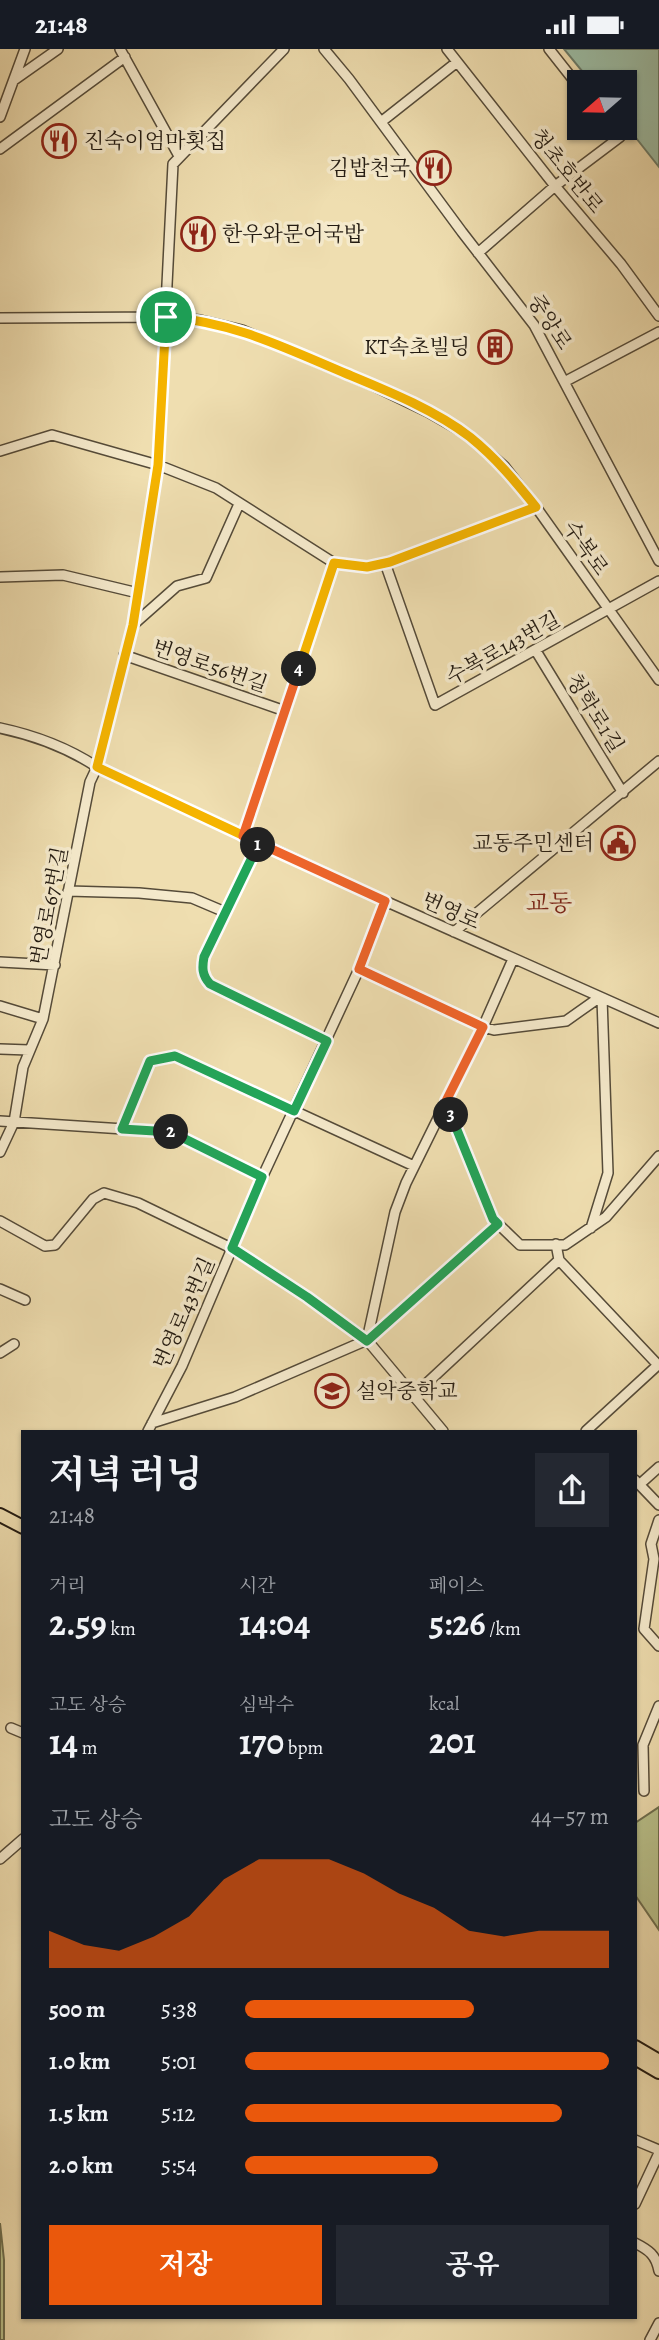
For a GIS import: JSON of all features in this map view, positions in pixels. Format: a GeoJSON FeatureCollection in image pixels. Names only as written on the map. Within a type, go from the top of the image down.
{"type":"FeatureCollection","features":[{"type":"Feature","properties":{"kind":"main road"},"geometry":{"type":"LineString","coordinates":[[0,1515],[21,1526]]}},
{"type":"Feature","properties":{"kind":"main road"},"geometry":{"type":"LineString","coordinates":[[637,2047],[659,2061]]}},
{"type":"Feature","properties":{"kind":"main road"},"geometry":{"type":"LineString","coordinates":[[637,2059],[659,2072]]}},
{"type":"Feature","properties":{"kind":"street"},"geometry":{"type":"LineString","coordinates":[[0,117],[25,49]]}},
{"type":"Feature","properties":{"kind":"street"},"geometry":{"type":"LineString","coordinates":[[13,81],[58,49]]}},
{"type":"Feature","properties":{"kind":"street"},"geometry":{"type":"LineString","coordinates":[[0,149],[123,53],[179,156],[284,49]]}},
{"type":"Feature","properties":{"kind":"street","name":"중앙로"},"geometry":{"type":"LineString","coordinates":[[324,49],[534,325],[656,549],[659,561]]}},
{"type":"Feature","properties":{"kind":"street","name":"청초호반로"},"geometry":{"type":"LineString","coordinates":[[447,49],[555,186],[621,264],[659,316]]}},
{"type":"Feature","properties":{"kind":"street"},"geometry":{"type":"LineString","coordinates":[[549,49],[567,72]]}},
{"type":"Feature","properties":{"kind":"street"},"geometry":{"type":"LineString","coordinates":[[381,122],[457,62]]}},
{"type":"Feature","properties":{"kind":"street"},"geometry":{"type":"LineString","coordinates":[[478,253],[555,186],[616,140]]}},
{"type":"Feature","properties":{"kind":"street","name":"번영로67번길"},"geometry":{"type":"LineString","coordinates":[[0,1151],[14,1122],[23,1067],[43,1019],[90,782],[97,767],[133,625],[158,465],[172,174],[173,164],[179,156]]}},
{"type":"Feature","properties":{"kind":"street","name":"수복로"},"geometry":{"type":"LineString","coordinates":[[0,318],[166,317],[200,320],[242,330],[372,385],[428,412],[468,435],[504,466],[659,680]]}},
{"type":"Feature","properties":{"kind":"street"},"geometry":{"type":"LineString","coordinates":[[566,381],[659,332]]}},
{"type":"Feature","properties":{"kind":"street"},"geometry":{"type":"LineString","coordinates":[[0,451],[52,435],[158,465],[216,488],[334,563],[367,567],[385,563],[536,507]]}},
{"type":"Feature","properties":{"kind":"street"},"geometry":{"type":"LineString","coordinates":[[133,625],[177,586],[206,578],[239,504]]}},
{"type":"Feature","properties":{"kind":"street","name":"번영로56번길"},"geometry":{"type":"LineString","coordinates":[[243,836],[334,563]]}},
{"type":"Feature","properties":{"kind":"street","name":"수복로143번길"},"geometry":{"type":"LineString","coordinates":[[385,563],[435,705],[659,581]]}},
{"type":"Feature","properties":{"kind":"street"},"geometry":{"type":"LineString","coordinates":[[0,577],[63,575],[138,593]]}},
{"type":"Feature","properties":{"kind":"street","name":"청학로1길"},"geometry":{"type":"LineString","coordinates":[[536,651],[623,793]]}},
{"type":"Feature","properties":{"kind":"street","name":"번영로56번길"},"geometry":{"type":"LineString","coordinates":[[124,655],[285,711]]}},
{"type":"Feature","properties":{"kind":"street","name":"번영로"},"geometry":{"type":"LineString","coordinates":[[0,727],[80,756],[97,767],[243,836],[659,1023]]}},
{"type":"Feature","properties":{"kind":"street"},"geometry":{"type":"LineString","coordinates":[[454,932],[659,761]]}},
{"type":"Feature","properties":{"kind":"street"},"geometry":{"type":"LineString","coordinates":[[259,843],[204,957],[202,968],[205,978],[210,984],[327,1041]]}},
{"type":"Feature","properties":{"kind":"street"},"geometry":{"type":"LineString","coordinates":[[68,891],[192,898],[225,912]]}},
{"type":"Feature","properties":{"kind":"street","name":"번영로43번길"},"geometry":{"type":"LineString","coordinates":[[150,1427],[182,1366],[262,1177],[359,969],[385,901]]}},
{"type":"Feature","properties":{"kind":"street"},"geometry":{"type":"LineString","coordinates":[[367,1341],[395,1212],[414,1166],[483,1027],[513,958]]}},
{"type":"Feature","properties":{"kind":"street"},"geometry":{"type":"LineString","coordinates":[[0,962],[55,965]]}},
{"type":"Feature","properties":{"kind":"street"},"geometry":{"type":"LineString","coordinates":[[359,969],[494,1030],[566,1021],[601,997]]}},
{"type":"Feature","properties":{"kind":"street"},"geometry":{"type":"LineString","coordinates":[[591,1228],[608,1173],[601,997]]}},
{"type":"Feature","properties":{"kind":"street"},"geometry":{"type":"LineString","coordinates":[[0,1006],[43,1019]]}},
{"type":"Feature","properties":{"kind":"street"},"geometry":{"type":"LineString","coordinates":[[0,1049],[29,1051]]}},
{"type":"Feature","properties":{"kind":"street"},"geometry":{"type":"LineString","coordinates":[[122,1129],[150,1061],[175,1056],[414,1166]]}},
{"type":"Feature","properties":{"kind":"street"},"geometry":{"type":"LineString","coordinates":[[446,1101],[493,1219],[520,1245],[560,1245],[591,1228],[606,1217],[659,1156]]}},
{"type":"Feature","properties":{"kind":"street"},"geometry":{"type":"LineString","coordinates":[[0,1121],[170,1132],[262,1177]]}},
{"type":"Feature","properties":{"kind":"street"},"geometry":{"type":"LineString","coordinates":[[0,1221],[45,1246],[55,1245],[93,1199],[104,1193],[138,1203],[232,1248],[307,1297],[367,1341],[442,1430]]}},
{"type":"Feature","properties":{"kind":"street"},"geometry":{"type":"LineString","coordinates":[[367,1341],[498,1224]]}},
{"type":"Feature","properties":{"kind":"street"},"geometry":{"type":"LineString","coordinates":[[412,1397],[559,1260],[560,1245]]}},
{"type":"Feature","properties":{"kind":"street"},"geometry":{"type":"LineString","coordinates":[[559,1260],[658,1364],[587,1430]]}},
{"type":"Feature","properties":{"kind":"street"},"geometry":{"type":"LineString","coordinates":[[0,1289],[25,1300]]}},
{"type":"Feature","properties":{"kind":"street","name":"번영로43번길"},"geometry":{"type":"LineString","coordinates":[[150,1427],[235,1397],[367,1341]]}},
{"type":"Feature","properties":{"kind":"street"},"geometry":{"type":"LineString","coordinates":[[0,1353],[14,1345]]}},
{"type":"Feature","properties":{"kind":"street"},"geometry":{"type":"LineString","coordinates":[[659,1467],[638,1482],[659,1505]]}},
{"type":"Feature","properties":{"kind":"street"},"geometry":{"type":"LineString","coordinates":[[659,1520],[651,1543],[654,1559],[644,1629],[659,1646]]}},
{"type":"Feature","properties":{"kind":"street"},"geometry":{"type":"LineString","coordinates":[[644,1791],[643,1745],[659,1706]]}},
{"type":"Feature","properties":{"kind":"street"},"geometry":{"type":"LineString","coordinates":[[11,1728],[21,1732]]}},
{"type":"Feature","properties":{"kind":"street"},"geometry":{"type":"LineString","coordinates":[[0,1859],[21,1841]]}},
{"type":"Feature","properties":{"kind":"street"},"geometry":{"type":"LineString","coordinates":[[637,2141],[659,2151],[637,2200]]}},
{"type":"Feature","properties":{"kind":"street"},"geometry":{"type":"LineString","coordinates":[[637,2244],[649,2250],[657,2259],[659,2271]]}},
{"type":"Feature","properties":{"kind":"street"},"geometry":{"type":"LineString","coordinates":[[650,2340],[659,2323]]}},
{"type":"Feature","properties":{"kind":"shaded area"},"geometry":{"type":"Polygon","coordinates":[[[564,49],[659,49],[659,167],[637,139],[637,70],[581,70],[564,49]]]}},
{"type":"Feature","properties":{"kind":"shaded area"},"geometry":{"type":"Polygon","coordinates":[[[659,1807],[659,1930],[637,1898],[637,1822],[659,1807]]]}},
{"type":"Feature","properties":{"kind":"shaded area"},"geometry":{"type":"Polygon","coordinates":[[[0,2223],[4,2260],[4,2340],[0,2340],[0,2223]]]}},
{"type":"Feature","properties":{"kind":"place","name":"진숙이엄마횟집"},"geometry":{"type":"Point","coordinates":[59,141]}},
{"type":"Feature","properties":{"kind":"place","name":"김밥천국"},"geometry":{"type":"Point","coordinates":[434,168]}},
{"type":"Feature","properties":{"kind":"place","name":"한우와문어국밥"},"geometry":{"type":"Point","coordinates":[198,234]}},
{"type":"Feature","properties":{"kind":"place","name":"KT속초빌딩"},"geometry":{"type":"Point","coordinates":[495,347]}},
{"type":"Feature","properties":{"kind":"place","name":"교동주민센터"},"geometry":{"type":"Point","coordinates":[618,843]}},
{"type":"Feature","properties":{"kind":"place","name":"설악중학교"},"geometry":{"type":"Point","coordinates":[332,1391]}},
{"type":"Feature","properties":{"kind":"district","name":"교동"},"geometry":{"type":"Point","coordinates":[549,903]}},
{"type":"Feature","properties":{"kind":"route"},"geometry":{"type":"LineString","coordinates":[[166,317],[158,465],[133,625],[97,767],[243,836],[259,843],[204,957],[202,968],[205,978],[210,984],[327,1041],[294,1111],[175,1056],[150,1061],[122,1129],[170,1132],[262,1177],[232,1248],[307,1297],[367,1341],[498,1224],[493,1219],[446,1101],[483,1027],[359,969],[385,901],[259,843],[243,836],[334,563],[367,567],[390,562],[536,507],[504,466],[468,435],[428,412],[372,385],[242,330],[200,320],[166,317]]}}]}
